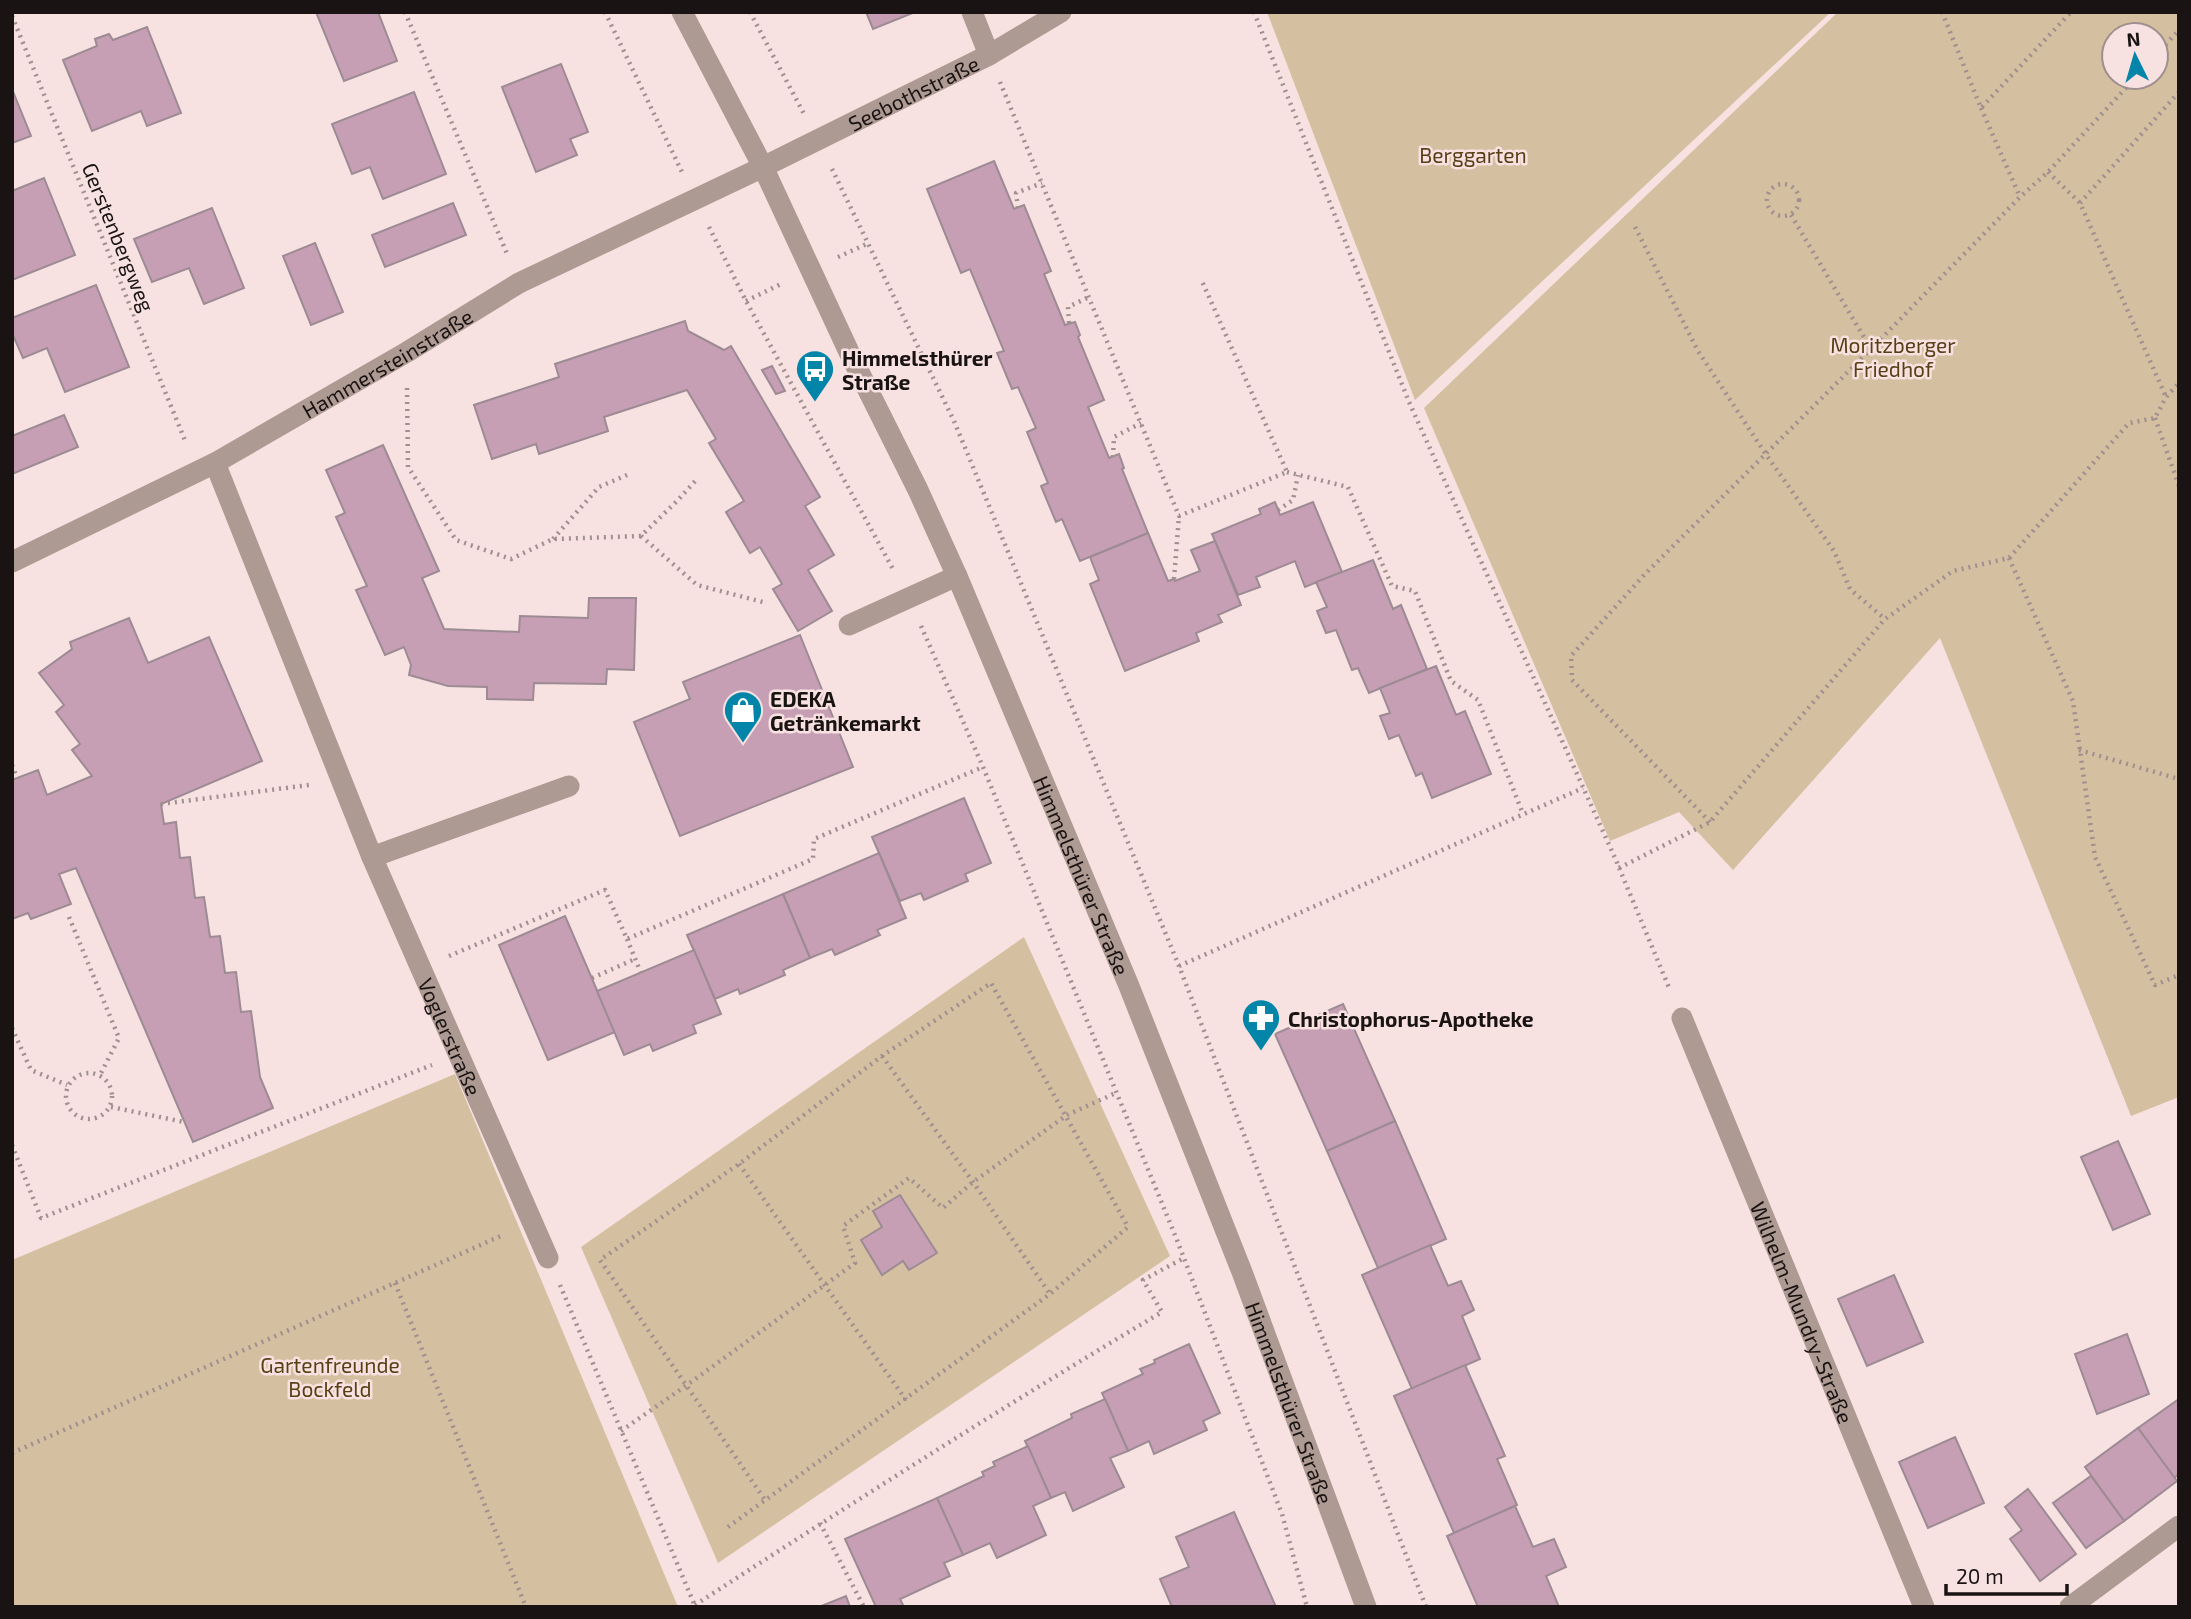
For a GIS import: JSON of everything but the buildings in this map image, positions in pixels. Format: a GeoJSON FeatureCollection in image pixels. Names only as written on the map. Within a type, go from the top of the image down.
{"type":"FeatureCollection","features":[{"type":"Feature","properties":{"kind":"street","name":"Himmelsthürer Straße"},"geometry":{"type":"LineString","coordinates":[[682,12],[763,167],[957,576],[1129,986],[1237,1259],[1366,1607]]}},
{"type":"Feature","properties":{"kind":"street"},"geometry":{"type":"LineString","coordinates":[[971,12],[989,55]]}},
{"type":"Feature","properties":{"kind":"street","name":"Seebothstraße"},"geometry":{"type":"LineString","coordinates":[[763,167],[989,55],[1061,12]]}},
{"type":"Feature","properties":{"kind":"street","name":"Hammersteinstraße"},"geometry":{"type":"LineString","coordinates":[[12,562],[206,467],[407,352],[519,283],[763,167]]}},
{"type":"Feature","properties":{"kind":"street","name":"Voglerstraße"},"geometry":{"type":"LineString","coordinates":[[206,467],[342,780],[372,857],[548,1258]]}},
{"type":"Feature","properties":{"kind":"street"},"geometry":{"type":"LineString","coordinates":[[849,625],[957,576]]}},
{"type":"Feature","properties":{"kind":"street"},"geometry":{"type":"LineString","coordinates":[[372,857],[569,786]]}},
{"type":"Feature","properties":{"kind":"street","name":"Wilhelm-Mundry-Straße"},"geometry":{"type":"LineString","coordinates":[[1682,1018],[1924,1607]]}},
{"type":"Feature","properties":{"kind":"street"},"geometry":{"type":"LineString","coordinates":[[2070,1607],[2179,1526]]}},
{"type":"Feature","properties":{"kind":"path"},"geometry":{"type":"LineString","coordinates":[[405,12],[519,283]]}},
{"type":"Feature","properties":{"kind":"path"},"geometry":{"type":"LineString","coordinates":[[605,12],[746,301],[909,598],[983,767],[1184,1258],[1282,1514],[1307,1607]]}},
{"type":"Feature","properties":{"kind":"path"},"geometry":{"type":"LineString","coordinates":[[750,12],[818,140],[954,421],[1179,966],[1426,1607]]}},
{"type":"Feature","properties":{"kind":"path"},"geometry":{"type":"LineString","coordinates":[[1254,12],[1409,402],[1619,868],[1682,1018]]}},
{"type":"Feature","properties":{"kind":"path"},"geometry":{"type":"LineString","coordinates":[[1942,12],[2020,197]]}},
{"type":"Feature","properties":{"kind":"path"},"geometry":{"type":"LineString","coordinates":[[1981,108],[2071,12]]}},
{"type":"Feature","properties":{"kind":"path","name":"Gerstenbergweg"},"geometry":{"type":"LineString","coordinates":[[12,16],[206,467]]}},
{"type":"Feature","properties":{"kind":"path"},"geometry":{"type":"LineString","coordinates":[[989,55],[1179,516],[1174,579]]}},
{"type":"Feature","properties":{"kind":"path"},"geometry":{"type":"LineString","coordinates":[[1710,822],[1572,680],[1571,656],[1645,574],[2048,172],[2123,91]]}},
{"type":"Feature","properties":{"kind":"path"},"geometry":{"type":"LineString","coordinates":[[2080,203],[2179,92]]}},
{"type":"Feature","properties":{"kind":"path"},"geometry":{"type":"LineString","coordinates":[[2048,172],[2080,203],[2166,397]]}},
{"type":"Feature","properties":{"kind":"path"},"geometry":{"type":"LineString","coordinates":[[1018,208],[1016,193],[1042,183]]}},
{"type":"Feature","properties":{"kind":"path"},"geometry":{"type":"LineString","coordinates":[[1788,184],[1798,192],[1799,205],[1791,215],[1778,216],[1768,208],[1767,196],[1775,186],[1788,184]]}},
{"type":"Feature","properties":{"kind":"path"},"geometry":{"type":"LineString","coordinates":[[1791,215],[1871,349]]}},
{"type":"Feature","properties":{"kind":"path"},"geometry":{"type":"LineString","coordinates":[[1635,227],[1698,351],[1834,551],[1850,589],[1885,619]]}},
{"type":"Feature","properties":{"kind":"path"},"geometry":{"type":"LineString","coordinates":[[1201,279],[1287,472]]}},
{"type":"Feature","properties":{"kind":"path"},"geometry":{"type":"LineString","coordinates":[[1069,323],[1068,307],[1089,297]]}},
{"type":"Feature","properties":{"kind":"path"},"geometry":{"type":"LineString","coordinates":[[407,352],[408,467],[456,540],[511,559],[553,539],[599,487],[627,475]]}},
{"type":"Feature","properties":{"kind":"path"},"geometry":{"type":"LineString","coordinates":[[2179,383],[2166,397],[2155,418],[2179,486]]}},
{"type":"Feature","properties":{"kind":"path"},"geometry":{"type":"LineString","coordinates":[[1619,868],[1710,822],[1885,619],[1953,571],[2009,558],[2129,423],[2155,418]]}},
{"type":"Feature","properties":{"kind":"path"},"geometry":{"type":"LineString","coordinates":[[1113,457],[1114,437],[1141,423]]}},
{"type":"Feature","properties":{"kind":"path"},"geometry":{"type":"LineString","coordinates":[[1179,516],[1287,472],[1348,486],[1392,586],[1415,591],[1451,681],[1478,700],[1523,814]]}},
{"type":"Feature","properties":{"kind":"path"},"geometry":{"type":"LineString","coordinates":[[1278,510],[1293,500],[1298,475]]}},
{"type":"Feature","properties":{"kind":"path"},"geometry":{"type":"LineString","coordinates":[[553,539],[641,536],[698,478]]}},
{"type":"Feature","properties":{"kind":"path"},"geometry":{"type":"LineString","coordinates":[[641,536],[696,585],[763,602]]}},
{"type":"Feature","properties":{"kind":"path"},"geometry":{"type":"LineString","coordinates":[[2009,558],[2073,701],[2095,858],[2155,985],[2179,975]]}},
{"type":"Feature","properties":{"kind":"path"},"geometry":{"type":"LineString","coordinates":[[2079,750],[2179,779]]}},
{"type":"Feature","properties":{"kind":"path"},"geometry":{"type":"LineString","coordinates":[[12,765],[17,778]]}},
{"type":"Feature","properties":{"kind":"path"},"geometry":{"type":"LineString","coordinates":[[627,939],[813,859],[814,839],[983,767]]}},
{"type":"Feature","properties":{"kind":"path"},"geometry":{"type":"LineString","coordinates":[[161,804],[342,780]]}},
{"type":"Feature","properties":{"kind":"path"},"geometry":{"type":"LineString","coordinates":[[1179,966],[1583,788]]}},
{"type":"Feature","properties":{"kind":"path"},"geometry":{"type":"LineString","coordinates":[[421,968],[605,890],[641,972]]}},
{"type":"Feature","properties":{"kind":"path"},"geometry":{"type":"LineString","coordinates":[[69,917],[119,1038],[100,1074]]}},
{"type":"Feature","properties":{"kind":"path"},"geometry":{"type":"LineString","coordinates":[[592,978],[635,959]]}},
{"type":"Feature","properties":{"kind":"path"},"geometry":{"type":"LineString","coordinates":[[728,1527],[1050,1294],[1128,1227],[991,983],[882,1056],[739,1164],[600,1260],[765,1500]]}},
{"type":"Feature","properties":{"kind":"path"},"geometry":{"type":"LineString","coordinates":[[12,1028],[31,1070],[68,1086]]}},
{"type":"Feature","properties":{"kind":"path"},"geometry":{"type":"LineString","coordinates":[[12,1145],[41,1218],[459,1055]]}},
{"type":"Feature","properties":{"kind":"path"},"geometry":{"type":"LineString","coordinates":[[882,1056],[1050,1294]]}},
{"type":"Feature","properties":{"kind":"path"},"geometry":{"type":"LineString","coordinates":[[81,1073],[100,1074],[112,1088],[111,1107],[97,1119],[79,1118],[66,1104],[68,1086],[81,1073]]}},
{"type":"Feature","properties":{"kind":"path"},"geometry":{"type":"LineString","coordinates":[[621,1431],[855,1263],[844,1226],[908,1178],[943,1208],[973,1182],[1067,1115],[1118,1092]]}},
{"type":"Feature","properties":{"kind":"path"},"geometry":{"type":"LineString","coordinates":[[111,1107],[184,1122]]}},
{"type":"Feature","properties":{"kind":"path"},"geometry":{"type":"LineString","coordinates":[[739,1164],[906,1400]]}},
{"type":"Feature","properties":{"kind":"path"},"geometry":{"type":"LineString","coordinates":[[12,1452],[533,1222]]}},
{"type":"Feature","properties":{"kind":"path"},"geometry":{"type":"LineString","coordinates":[[548,1258],[695,1606],[820,1523],[1067,1368],[1162,1312],[1143,1280],[1184,1258]]}},
{"type":"Feature","properties":{"kind":"path"},"geometry":{"type":"LineString","coordinates":[[396,1283],[526,1607]]}},
{"type":"Feature","properties":{"kind":"path"},"geometry":{"type":"LineString","coordinates":[[820,1523],[864,1607]]}},
{"type":"Feature","properties":{"kind":"green space","name":"Berggarten"},"geometry":{"type":"Polygon","coordinates":[[[1267,12],[1831,12],[1415,400],[1267,12]]]}},
{"type":"Feature","properties":{"kind":"green space","name":"Moritzberger Friedhof"},"geometry":{"type":"Polygon","coordinates":[[[1838,12],[2179,12],[2179,1097],[2131,1116],[1940,638],[1733,870],[1679,812],[1610,841],[1424,408],[1838,12]]]}},
{"type":"Feature","properties":{"kind":"green space"},"geometry":{"type":"Polygon","coordinates":[[[1024,937],[1170,1256],[718,1563],[581,1247],[1024,937]]]}},
{"type":"Feature","properties":{"kind":"green space","name":"Gartenfreunde Bockfeld"},"geometry":{"type":"Polygon","coordinates":[[[455,1074],[678,1607],[12,1607],[12,1260],[455,1074]]]}},
{"type":"Feature","properties":{"kind":"place","name":"Himmelsthürer Straße"},"geometry":{"type":"Point","coordinates":[815,403]}},
{"type":"Feature","properties":{"kind":"place","name":"EDEKA Getränkemarkt"},"geometry":{"type":"Point","coordinates":[743,744]}},
{"type":"Feature","properties":{"kind":"place","name":"Christophorus-Apotheke"},"geometry":{"type":"Point","coordinates":[1261,1052]}}]}
